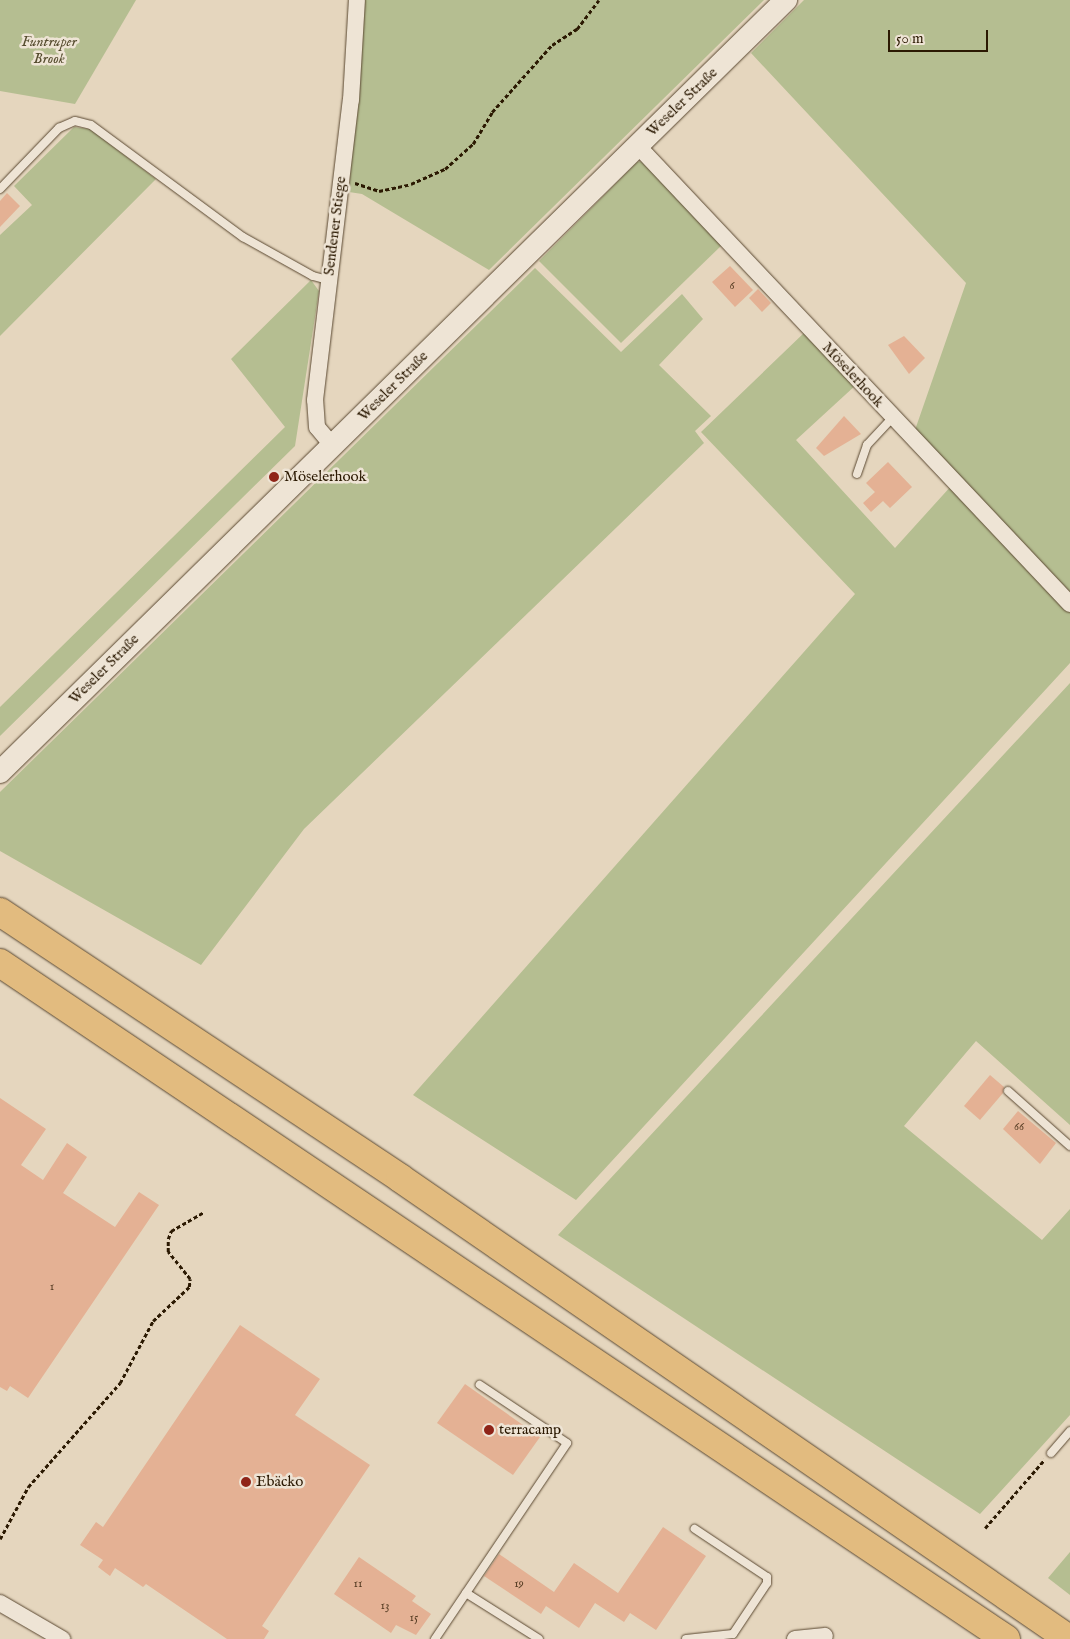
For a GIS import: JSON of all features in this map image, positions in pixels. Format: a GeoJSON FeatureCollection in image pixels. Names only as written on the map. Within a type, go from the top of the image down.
{"type":"FeatureCollection","features":[{"type":"Feature","properties":{"kind":"highway"},"geometry":{"type":"LineString","coordinates":[[0,912],[400,1178],[948,1552],[1069,1639]]}},
{"type":"Feature","properties":{"kind":"highway"},"geometry":{"type":"LineString","coordinates":[[0,963],[926,1583],[1006,1639]]}},
{"type":"Feature","properties":{"kind":"main road","name":"Weseler Straße"},"geometry":{"type":"LineString","coordinates":[[0,772],[786,0]]}},
{"type":"Feature","properties":{"kind":"street","name":"Sendener Stiege"},"geometry":{"type":"LineString","coordinates":[[332,446],[315,417],[328,280],[350,100],[357,0]]}},
{"type":"Feature","properties":{"kind":"street","name":"Möselerhook"},"geometry":{"type":"LineString","coordinates":[[637,145],[1070,604]]}},
{"type":"Feature","properties":{"kind":"street"},"geometry":{"type":"LineString","coordinates":[[0,1603],[62,1639]]}},
{"type":"Feature","properties":{"kind":"street"},"geometry":{"type":"LineString","coordinates":[[795,1639],[825,1636]]}},
{"type":"Feature","properties":{"kind":"lane"},"geometry":{"type":"LineString","coordinates":[[0,189],[59,128],[75,121],[91,125],[243,237],[313,276],[328,280]]}},
{"type":"Feature","properties":{"kind":"lane"},"geometry":{"type":"LineString","coordinates":[[857,474],[867,445],[893,417]]}},
{"type":"Feature","properties":{"kind":"lane"},"geometry":{"type":"LineString","coordinates":[[1008,1091],[1070,1146]]}},
{"type":"Feature","properties":{"kind":"lane"},"geometry":{"type":"LineString","coordinates":[[435,1639],[567,1444],[480,1385]]}},
{"type":"Feature","properties":{"kind":"lane"},"geometry":{"type":"LineString","coordinates":[[1051,1452],[1070,1431]]}},
{"type":"Feature","properties":{"kind":"lane"},"geometry":{"type":"LineString","coordinates":[[686,1639],[733,1634],[767,1583],[767,1577],[695,1529]]}},
{"type":"Feature","properties":{"kind":"lane"},"geometry":{"type":"LineString","coordinates":[[466,1593],[539,1639]]}},
{"type":"Feature","properties":{"kind":"path"},"geometry":{"type":"LineString","coordinates":[[367,190],[411,184],[445,169],[473,144],[492,112],[552,44],[577,28],[599,0]]}},
{"type":"Feature","properties":{"kind":"path"},"geometry":{"type":"LineString","coordinates":[[0,1539],[28,1487],[99,1410],[125,1376],[153,1321],[189,1287],[187,1274],[168,1252],[168,1239],[171,1231],[204,1212]]}},
{"type":"Feature","properties":{"kind":"path"},"geometry":{"type":"LineString","coordinates":[[985,1528],[1051,1452]]}},
{"type":"Feature","properties":{"kind":"green space","name":"Funtruper Brook"},"geometry":{"type":"Polygon","coordinates":[[[0,0],[136,0],[75,104],[0,91],[0,0]]]}},
{"type":"Feature","properties":{"kind":"green space"},"geometry":{"type":"Polygon","coordinates":[[[363,0],[764,0],[489,270],[362,194],[349,192],[363,0]]]}},
{"type":"Feature","properties":{"kind":"green space"},"geometry":{"type":"Polygon","coordinates":[[[804,0],[1070,0],[1070,592],[915,430],[966,283],[751,53],[804,0]]]}},
{"type":"Feature","properties":{"kind":"green space"},"geometry":{"type":"Polygon","coordinates":[[[74,127],[90,129],[156,179],[0,336],[0,235],[32,205],[14,186],[74,127]]]}},
{"type":"Feature","properties":{"kind":"green space"},"geometry":{"type":"Polygon","coordinates":[[[644,161],[724,243],[621,343],[539,261],[637,162],[644,161]]]}},
{"type":"Feature","properties":{"kind":"green space"},"geometry":{"type":"Polygon","coordinates":[[[535,268],[621,352],[682,294],[703,319],[659,365],[711,416],[695,431],[704,443],[304,829],[201,965],[0,851],[0,792],[535,268]]]}},
{"type":"Feature","properties":{"kind":"green space"},"geometry":{"type":"Polygon","coordinates":[[[311,280],[319,291],[295,446],[0,736],[0,707],[285,427],[231,359],[311,280]]]}},
{"type":"Feature","properties":{"kind":"green space"},"geometry":{"type":"Polygon","coordinates":[[[806,331],[857,384],[796,440],[895,548],[952,485],[1070,610],[1070,663],[576,1200],[413,1095],[855,594],[701,432],[806,331]]]}},
{"type":"Feature","properties":{"kind":"green space"},"geometry":{"type":"Polygon","coordinates":[[[1070,683],[1070,1125],[976,1041],[904,1126],[1042,1240],[1070,1209],[1070,1415],[980,1514],[558,1235],[1070,683]]]}},
{"type":"Feature","properties":{"kind":"green space"},"geometry":{"type":"Polygon","coordinates":[[[1070,1552],[1070,1595],[1048,1578],[1070,1552]]]}},
{"type":"Feature","properties":{"kind":"building"},"geometry":{"type":"Polygon","coordinates":[[[7,193],[20,206],[0,227],[0,201],[7,193]]]}},
{"type":"Feature","properties":{"kind":"building"},"geometry":{"type":"Polygon","coordinates":[[[730,266],[753,290],[735,307],[712,282],[730,266]]]}},
{"type":"Feature","properties":{"kind":"building"},"geometry":{"type":"Polygon","coordinates":[[[758,289],[771,303],[762,312],[749,298],[758,289]]]}},
{"type":"Feature","properties":{"kind":"building"},"geometry":{"type":"Polygon","coordinates":[[[904,336],[925,358],[909,374],[888,345],[904,336]]]}},
{"type":"Feature","properties":{"kind":"building"},"geometry":{"type":"Polygon","coordinates":[[[844,416],[861,434],[824,456],[816,448],[844,416]]]}},
{"type":"Feature","properties":{"kind":"building"},"geometry":{"type":"Polygon","coordinates":[[[888,462],[912,487],[890,508],[883,501],[871,512],[863,503],[875,492],[866,483],[888,462]]]}},
{"type":"Feature","properties":{"kind":"building"},"geometry":{"type":"Polygon","coordinates":[[[990,1075],[1004,1087],[1003,1093],[980,1120],[964,1106],[990,1075]]]}},
{"type":"Feature","properties":{"kind":"building"},"geometry":{"type":"Polygon","coordinates":[[[0,1098],[46,1129],[21,1165],[43,1180],[67,1143],[87,1157],[63,1193],[115,1227],[139,1192],[159,1205],[28,1398],[10,1386],[7,1391],[0,1387],[0,1098]]]}},
{"type":"Feature","properties":{"kind":"building"},"geometry":{"type":"Polygon","coordinates":[[[1018,1111],[1056,1143],[1040,1164],[1003,1129],[1018,1111]]]}},
{"type":"Feature","properties":{"kind":"building","name":"Ebäcko"},"geometry":{"type":"Polygon","coordinates":[[[240,1325],[320,1379],[295,1415],[370,1465],[262,1626],[269,1631],[264,1639],[227,1639],[146,1584],[143,1587],[115,1568],[110,1576],[98,1567],[103,1560],[80,1545],[96,1522],[103,1527],[240,1325]]]}},
{"type":"Feature","properties":{"kind":"building","name":"terracamp"},"geometry":{"type":"Polygon","coordinates":[[[465,1384],[540,1437],[513,1475],[437,1423],[465,1384]]]}},
{"type":"Feature","properties":{"kind":"building"},"geometry":{"type":"Polygon","coordinates":[[[663,1527],[706,1556],[656,1630],[630,1613],[624,1622],[595,1603],[579,1628],[546,1606],[541,1614],[484,1576],[499,1554],[554,1592],[574,1563],[618,1593],[663,1527]]]}},
{"type":"Feature","properties":{"kind":"building"},"geometry":{"type":"Polygon","coordinates":[[[359,1557],[416,1596],[412,1601],[431,1614],[416,1635],[396,1625],[391,1633],[334,1594],[359,1557]]]}},
{"type":"Feature","properties":{"kind":"place","name":"Möselerhook"},"geometry":{"type":"Point","coordinates":[274,477]}},
{"type":"Feature","properties":{"kind":"place","name":"terracamp"},"geometry":{"type":"Point","coordinates":[489,1430]}},
{"type":"Feature","properties":{"kind":"place","name":"Ebäcko"},"geometry":{"type":"Point","coordinates":[246,1482]}}]}
